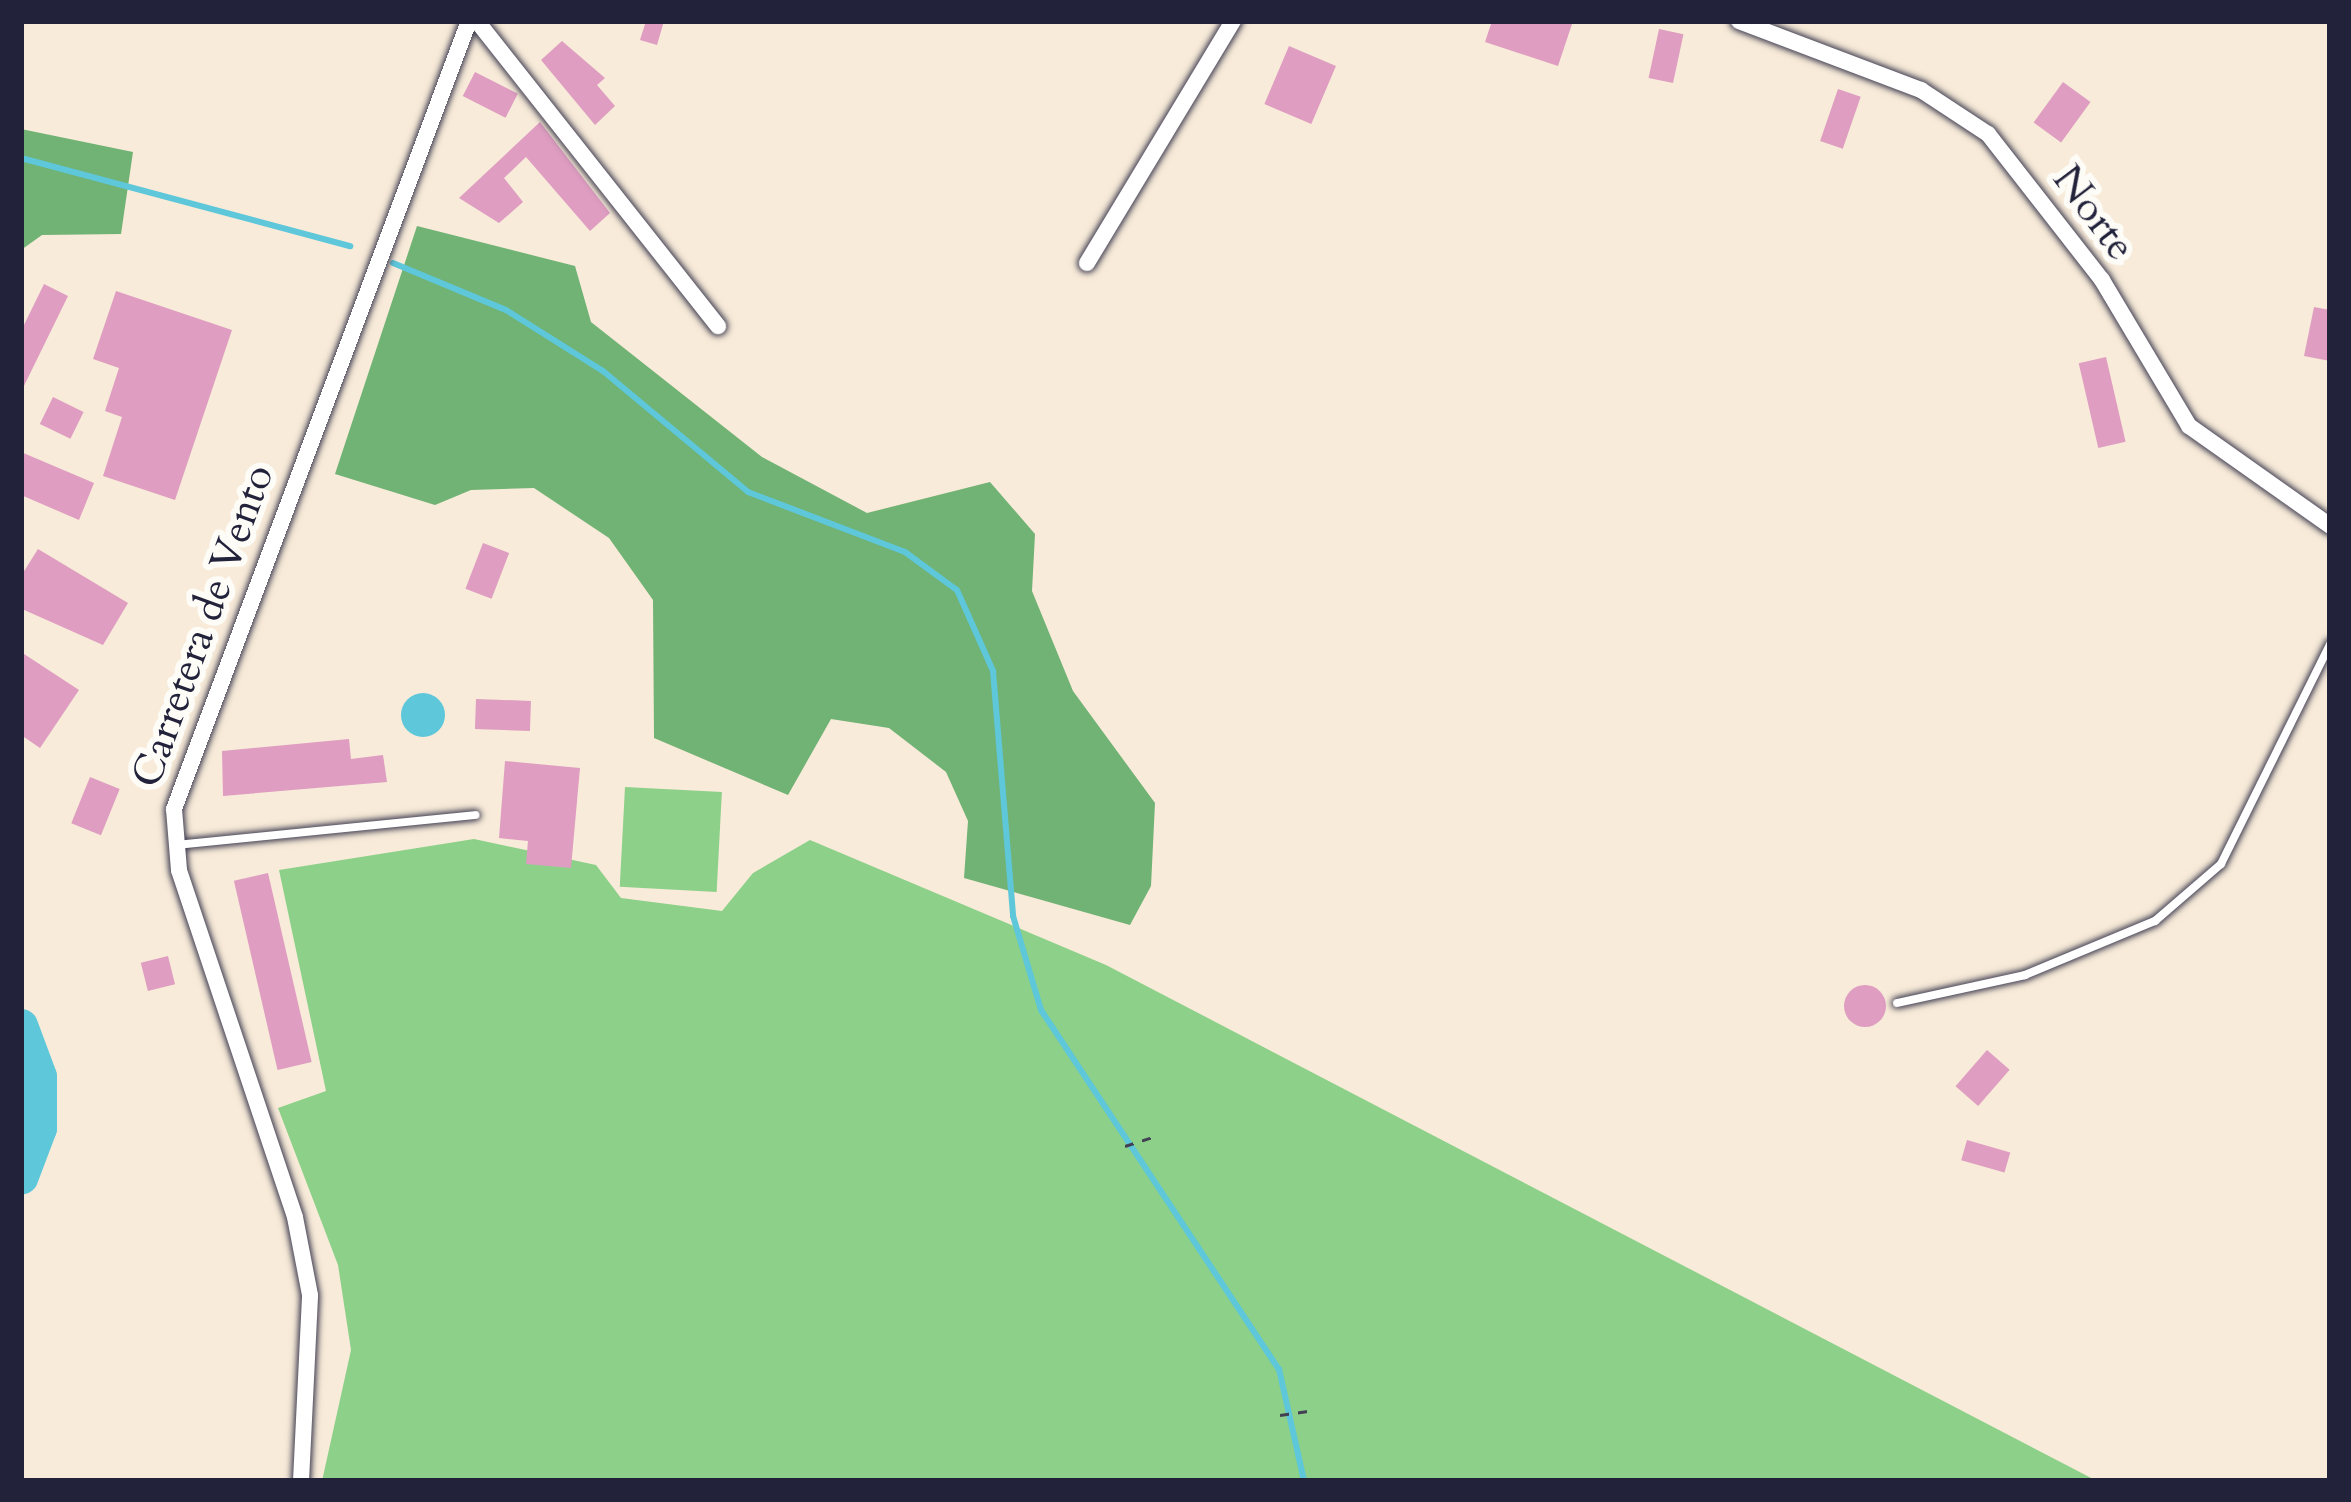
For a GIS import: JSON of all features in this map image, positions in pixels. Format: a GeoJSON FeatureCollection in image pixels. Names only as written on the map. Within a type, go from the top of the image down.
{"type":"FeatureCollection","features":[{"type":"Feature","properties":{"kind":"street"},"geometry":{"type":"LineString","coordinates":[[473,21],[718,326]]}},
{"type":"Feature","properties":{"kind":"street","name":"Carretera de Vento"},"geometry":{"type":"LineString","coordinates":[[301,1481],[310,1295],[296,1217],[174,845],[183,766],[473,21]]}},
{"type":"Feature","properties":{"kind":"street"},"geometry":{"type":"LineString","coordinates":[[1087,263],[1233,21]]}},
{"type":"Feature","properties":{"kind":"street","name":"Norte"},"geometry":{"type":"LineString","coordinates":[[1739,21],[1922,90],[1988,134],[2102,280],[2189,426],[2330,526]]}},
{"type":"Feature","properties":{"kind":"lane"},"geometry":{"type":"LineString","coordinates":[[1897,1003],[2025,975],[2155,921],[2221,864],[2330,644]]}},
{"type":"Feature","properties":{"kind":"lane"},"geometry":{"type":"LineString","coordinates":[[174,845],[476,814]]}},
{"type":"Feature","properties":{"kind":"path"},"geometry":{"type":"LineString","coordinates":[[1125,1147],[1152,1137]]}},
{"type":"Feature","properties":{"kind":"path"},"geometry":{"type":"LineString","coordinates":[[1280,1415],[1310,1411]]}},
{"type":"Feature","properties":{"kind":"green space"},"geometry":{"type":"Polygon","coordinates":[[[21,129],[133,152],[121,234],[42,235],[21,250],[21,129]]]}},
{"type":"Feature","properties":{"kind":"green space"},"geometry":{"type":"Polygon","coordinates":[[[417,226],[575,266],[591,322],[762,457],[867,513],[990,482],[1035,534],[1032,591],[1073,691],[1155,803],[1151,886],[1130,925],[964,878],[968,821],[946,772],[889,728],[831,719],[788,795],[654,738],[653,600],[609,538],[534,488],[471,490],[435,505],[335,474],[417,226]]]}},
{"type":"Feature","properties":{"kind":"green space"},"geometry":{"type":"Polygon","coordinates":[[[625,787],[722,792],[717,892],[620,887],[625,787]]]}},
{"type":"Feature","properties":{"kind":"green space"},"geometry":{"type":"Polygon","coordinates":[[[474,839],[596,865],[621,898],[722,911],[753,873],[810,840],[1106,965],[2097,1481],[322,1481],[351,1350],[338,1265],[278,1108],[326,1091],[279,870],[474,839]]]}},
{"type":"Feature","properties":{"kind":"water"},"geometry":{"type":"Polygon","coordinates":[[[423,693],[438,700],[445,715],[438,730],[423,737],[408,730],[401,715],[408,700],[423,693]]]}},
{"type":"Feature","properties":{"kind":"building"},"geometry":{"type":"Polygon","coordinates":[[[646,21],[664,21],[657,45],[640,40],[646,21]]]}},
{"type":"Feature","properties":{"kind":"building"},"geometry":{"type":"Polygon","coordinates":[[[1492,21],[1573,21],[1558,66],[1485,42],[1492,21]]]}},
{"type":"Feature","properties":{"kind":"building"},"geometry":{"type":"Polygon","coordinates":[[[1659,29],[1683,34],[1673,83],[1649,78],[1659,29]]]}},
{"type":"Feature","properties":{"kind":"building"},"geometry":{"type":"Polygon","coordinates":[[[562,41],[605,78],[597,85],[615,106],[595,125],[541,60],[562,41]]]}},
{"type":"Feature","properties":{"kind":"building"},"geometry":{"type":"Polygon","coordinates":[[[1289,46],[1336,66],[1311,124],[1264,104],[1289,46]]]}},
{"type":"Feature","properties":{"kind":"building"},"geometry":{"type":"Polygon","coordinates":[[[475,72],[518,94],[506,118],[463,96],[475,72]]]}},
{"type":"Feature","properties":{"kind":"building"},"geometry":{"type":"Polygon","coordinates":[[[2063,82],[2091,102],[2061,142],[2034,122],[2063,82]]]}},
{"type":"Feature","properties":{"kind":"building"},"geometry":{"type":"Polygon","coordinates":[[[1838,89],[1861,97],[1843,149],[1820,141],[1838,89]]]}},
{"type":"Feature","properties":{"kind":"building"},"geometry":{"type":"Polygon","coordinates":[[[540,122],[610,213],[590,231],[526,157],[504,178],[523,202],[499,223],[459,198],[540,122]]]}},
{"type":"Feature","properties":{"kind":"building"},"geometry":{"type":"Polygon","coordinates":[[[44,284],[68,296],[21,392],[21,331],[44,284]]]}},
{"type":"Feature","properties":{"kind":"building"},"geometry":{"type":"Polygon","coordinates":[[[116,291],[232,330],[175,500],[103,476],[122,417],[105,411],[119,368],[93,359],[116,291]]]}},
{"type":"Feature","properties":{"kind":"building"},"geometry":{"type":"Polygon","coordinates":[[[2314,307],[2330,310],[2330,361],[2304,356],[2314,307]]]}},
{"type":"Feature","properties":{"kind":"building"},"geometry":{"type":"Polygon","coordinates":[[[2106,357],[2126,442],[2098,448],[2079,363],[2106,357]]]}},
{"type":"Feature","properties":{"kind":"building"},"geometry":{"type":"Polygon","coordinates":[[[53,397],[84,412],[70,439],[40,424],[53,397]]]}},
{"type":"Feature","properties":{"kind":"building"},"geometry":{"type":"Polygon","coordinates":[[[21,452],[94,483],[79,520],[21,495],[21,452]]]}},
{"type":"Feature","properties":{"kind":"building"},"geometry":{"type":"Polygon","coordinates":[[[483,543],[509,553],[492,599],[465,589],[483,543]]]}},
{"type":"Feature","properties":{"kind":"building"},"geometry":{"type":"Polygon","coordinates":[[[38,549],[128,603],[103,645],[22,609],[21,576],[38,549]]]}},
{"type":"Feature","properties":{"kind":"building"},"geometry":{"type":"Polygon","coordinates":[[[21,652],[79,690],[40,748],[21,735],[21,652]]]}},
{"type":"Feature","properties":{"kind":"building"},"geometry":{"type":"Polygon","coordinates":[[[476,699],[531,701],[530,731],[475,729],[476,699]]]}},
{"type":"Feature","properties":{"kind":"building"},"geometry":{"type":"Polygon","coordinates":[[[349,739],[351,759],[383,755],[387,782],[223,796],[222,751],[349,739]]]}},
{"type":"Feature","properties":{"kind":"building"},"geometry":{"type":"Polygon","coordinates":[[[505,761],[580,768],[571,868],[526,864],[528,841],[499,838],[505,761]]]}},
{"type":"Feature","properties":{"kind":"building"},"geometry":{"type":"Polygon","coordinates":[[[90,777],[120,789],[101,835],[71,823],[90,777]]]}},
{"type":"Feature","properties":{"kind":"building"},"geometry":{"type":"Polygon","coordinates":[[[268,873],[312,1062],[278,1070],[234,881],[268,873]]]}},
{"type":"Feature","properties":{"kind":"building"},"geometry":{"type":"Polygon","coordinates":[[[168,956],[175,984],[148,991],[141,963],[168,956]]]}},
{"type":"Feature","properties":{"kind":"building"},"geometry":{"type":"Polygon","coordinates":[[[1865,985],[1880,991],[1886,1006],[1880,1021],[1865,1027],[1850,1021],[1844,1006],[1850,991],[1865,985]]]}},
{"type":"Feature","properties":{"kind":"building"},"geometry":{"type":"Polygon","coordinates":[[[1987,1050],[2010,1070],[1978,1106],[1956,1086],[1987,1050]]]}},
{"type":"Feature","properties":{"kind":"building"},"geometry":{"type":"Polygon","coordinates":[[[1967,1140],[2010,1152],[2004,1173],[1961,1160],[1967,1140]]]}},
{"type":"Feature","properties":{"kind":"waterway"},"geometry":{"type":"LineString","coordinates":[[21,158],[350,246]]}},
{"type":"Feature","properties":{"kind":"waterway"},"geometry":{"type":"LineString","coordinates":[[393,263],[506,310],[603,371],[748,492],[905,552],[957,590],[993,671],[1013,916],[1041,1010],[1279,1369],[1304,1481]]}},
{"type":"Feature","properties":{"kind":"waterway"},"geometry":{"type":"LineString","coordinates":[[21,1025],[40,1076],[40,1128],[21,1178]]}}]}
